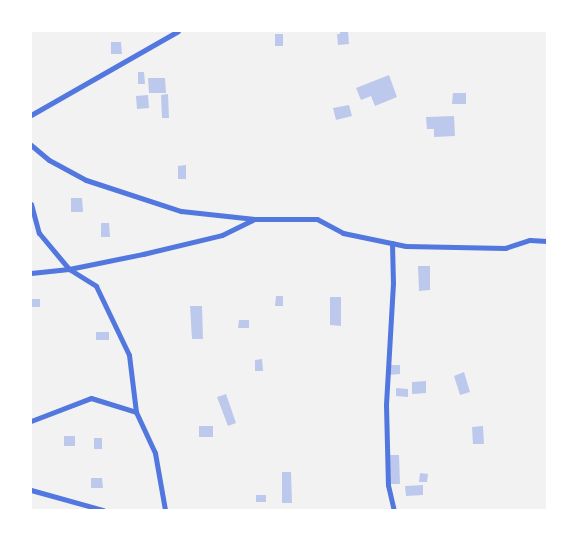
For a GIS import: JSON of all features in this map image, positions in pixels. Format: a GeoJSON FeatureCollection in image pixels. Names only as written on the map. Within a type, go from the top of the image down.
{"type":"FeatureCollection","features":[{"type":"Feature","properties":{"kind":"street"},"geometry":{"type":"LineString","coordinates":[[31,115],[176,32]]}},
{"type":"Feature","properties":{"kind":"street"},"geometry":{"type":"LineString","coordinates":[[31,145],[49,160],[86,180],[181,211],[255,219],[317,219],[343,233],[406,246],[505,248],[530,240],[547,241]]}},
{"type":"Feature","properties":{"kind":"street"},"geometry":{"type":"LineString","coordinates":[[31,204],[39,233],[69,269],[96,286],[129,355],[136,412],[155,453],[165,510]]}},
{"type":"Feature","properties":{"kind":"street"},"geometry":{"type":"LineString","coordinates":[[31,273],[69,269],[222,235],[255,219]]}},
{"type":"Feature","properties":{"kind":"street"},"geometry":{"type":"LineString","coordinates":[[392,243],[386,406],[388,485],[394,510]]}},
{"type":"Feature","properties":{"kind":"street"},"geometry":{"type":"LineString","coordinates":[[31,421],[91,398],[136,412]]}},
{"type":"Feature","properties":{"kind":"street"},"geometry":{"type":"LineString","coordinates":[[31,490],[102,510]]}},
{"type":"Feature","properties":{"kind":"building"},"geometry":{"type":"Polygon","coordinates":[[[340,31],[348,31],[349,44],[338,45],[337,34],[340,34],[340,31]]]}},
{"type":"Feature","properties":{"kind":"building"},"geometry":{"type":"Polygon","coordinates":[[[275,34],[283,34],[283,46],[275,46],[275,34]]]}},
{"type":"Feature","properties":{"kind":"building"},"geometry":{"type":"Polygon","coordinates":[[[111,42],[121,42],[122,54],[111,54],[111,42]]]}},
{"type":"Feature","properties":{"kind":"building"},"geometry":{"type":"Polygon","coordinates":[[[138,72],[144,72],[145,84],[138,84],[138,72]]]}},
{"type":"Feature","properties":{"kind":"building"},"geometry":{"type":"Polygon","coordinates":[[[389,75],[397,97],[375,106],[371,96],[361,100],[356,88],[389,75]]]}},
{"type":"Feature","properties":{"kind":"building"},"geometry":{"type":"Polygon","coordinates":[[[148,78],[165,78],[166,93],[149,93],[148,78]]]}},
{"type":"Feature","properties":{"kind":"building"},"geometry":{"type":"Polygon","coordinates":[[[453,93],[466,93],[466,104],[452,104],[453,93]]]}},
{"type":"Feature","properties":{"kind":"building"},"geometry":{"type":"Polygon","coordinates":[[[168,94],[169,118],[162,118],[161,95],[168,94]]]}},
{"type":"Feature","properties":{"kind":"building"},"geometry":{"type":"Polygon","coordinates":[[[148,95],[149,108],[137,109],[136,96],[148,95]]]}},
{"type":"Feature","properties":{"kind":"building"},"geometry":{"type":"Polygon","coordinates":[[[349,105],[352,116],[336,120],[333,108],[349,105]]]}},
{"type":"Feature","properties":{"kind":"building"},"geometry":{"type":"Polygon","coordinates":[[[454,116],[455,136],[434,137],[434,129],[427,129],[426,117],[454,116]]]}},
{"type":"Feature","properties":{"kind":"building"},"geometry":{"type":"Polygon","coordinates":[[[186,165],[186,179],[178,179],[178,166],[186,165]]]}},
{"type":"Feature","properties":{"kind":"building"},"geometry":{"type":"Polygon","coordinates":[[[71,198],[82,198],[83,212],[71,212],[71,198]]]}},
{"type":"Feature","properties":{"kind":"building"},"geometry":{"type":"Polygon","coordinates":[[[101,223],[109,223],[110,237],[101,237],[101,223]]]}},
{"type":"Feature","properties":{"kind":"building"},"geometry":{"type":"Polygon","coordinates":[[[418,266],[430,266],[430,290],[419,291],[418,266]]]}},
{"type":"Feature","properties":{"kind":"building"},"geometry":{"type":"Polygon","coordinates":[[[276,296],[283,296],[283,306],[275,306],[276,296]]]}},
{"type":"Feature","properties":{"kind":"building"},"geometry":{"type":"Polygon","coordinates":[[[330,297],[341,297],[341,326],[330,325],[330,297]]]}},
{"type":"Feature","properties":{"kind":"building"},"geometry":{"type":"Polygon","coordinates":[[[31,299],[40,299],[40,307],[31,307],[31,299]]]}},
{"type":"Feature","properties":{"kind":"building"},"geometry":{"type":"Polygon","coordinates":[[[190,306],[202,306],[203,339],[192,339],[190,306]]]}},
{"type":"Feature","properties":{"kind":"building"},"geometry":{"type":"Polygon","coordinates":[[[239,320],[249,320],[249,328],[238,328],[239,320]]]}},
{"type":"Feature","properties":{"kind":"building"},"geometry":{"type":"Polygon","coordinates":[[[96,332],[109,332],[109,340],[96,340],[96,332]]]}},
{"type":"Feature","properties":{"kind":"building"},"geometry":{"type":"Polygon","coordinates":[[[262,359],[263,371],[255,371],[255,360],[262,359]]]}},
{"type":"Feature","properties":{"kind":"building"},"geometry":{"type":"Polygon","coordinates":[[[389,365],[400,365],[400,374],[389,375],[389,365]]]}},
{"type":"Feature","properties":{"kind":"building"},"geometry":{"type":"Polygon","coordinates":[[[464,372],[470,392],[460,395],[454,376],[464,372]]]}},
{"type":"Feature","properties":{"kind":"building"},"geometry":{"type":"Polygon","coordinates":[[[426,381],[426,393],[412,394],[412,382],[426,381]]]}},
{"type":"Feature","properties":{"kind":"building"},"geometry":{"type":"Polygon","coordinates":[[[396,388],[408,389],[408,397],[396,396],[396,388]]]}},
{"type":"Feature","properties":{"kind":"building"},"geometry":{"type":"Polygon","coordinates":[[[226,394],[236,423],[228,426],[217,397],[226,394]]]}},
{"type":"Feature","properties":{"kind":"building"},"geometry":{"type":"Polygon","coordinates":[[[199,426],[213,426],[213,437],[199,437],[199,426]]]}},
{"type":"Feature","properties":{"kind":"building"},"geometry":{"type":"Polygon","coordinates":[[[483,426],[484,444],[473,444],[472,427],[483,426]]]}},
{"type":"Feature","properties":{"kind":"building"},"geometry":{"type":"Polygon","coordinates":[[[64,436],[75,436],[75,446],[64,446],[64,436]]]}},
{"type":"Feature","properties":{"kind":"building"},"geometry":{"type":"Polygon","coordinates":[[[94,438],[102,438],[102,449],[94,449],[94,438]]]}},
{"type":"Feature","properties":{"kind":"building"},"geometry":{"type":"Polygon","coordinates":[[[388,455],[399,455],[400,484],[389,484],[388,455]]]}},
{"type":"Feature","properties":{"kind":"building"},"geometry":{"type":"Polygon","coordinates":[[[282,472],[291,472],[292,503],[282,503],[282,472]]]}},
{"type":"Feature","properties":{"kind":"building"},"geometry":{"type":"Polygon","coordinates":[[[420,473],[428,474],[427,482],[419,482],[420,473]]]}},
{"type":"Feature","properties":{"kind":"building"},"geometry":{"type":"Polygon","coordinates":[[[91,478],[102,478],[103,488],[91,488],[91,478]]]}},
{"type":"Feature","properties":{"kind":"building"},"geometry":{"type":"Polygon","coordinates":[[[423,485],[423,495],[406,496],[405,486],[423,485]]]}},
{"type":"Feature","properties":{"kind":"building"},"geometry":{"type":"Polygon","coordinates":[[[256,495],[266,495],[266,502],[256,502],[256,495]]]}}]}
